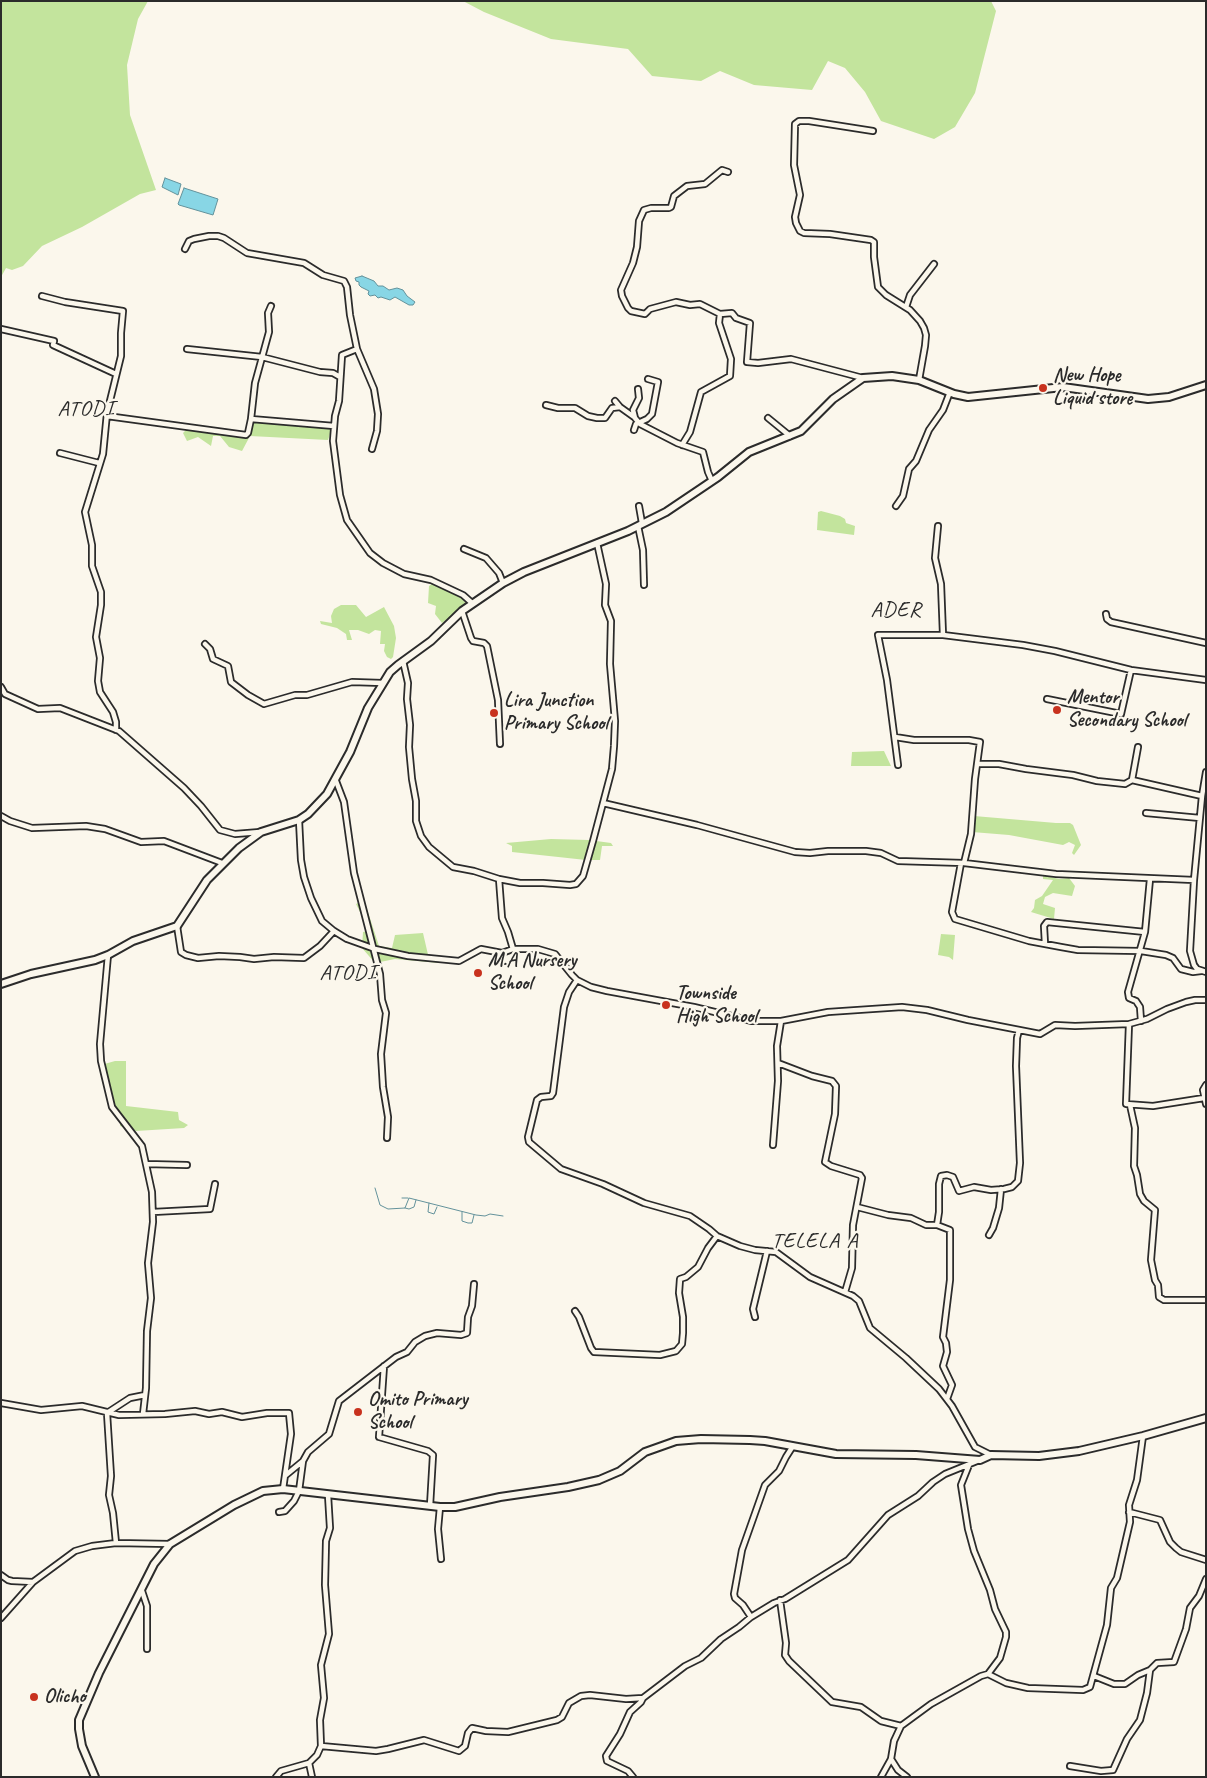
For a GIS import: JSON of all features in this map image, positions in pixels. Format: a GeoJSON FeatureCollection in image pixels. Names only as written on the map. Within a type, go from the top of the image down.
{"type":"FeatureCollection","features":[{"type":"Feature","properties":{"kind":"street"},"geometry":{"type":"LineString","coordinates":[[874,131],[809,121],[799,121],[795,124],[794,165],[800,195],[795,217],[796,223],[800,231],[804,233],[848,237],[874,242],[878,288],[886,295],[906,306],[920,321],[926,335],[924,358],[919,380]]}},
{"type":"Feature","properties":{"kind":"street"},"geometry":{"type":"LineString","coordinates":[[728,172],[722,170],[705,184],[687,186],[676,194],[669,208],[644,210],[639,221],[637,247],[633,264],[621,290],[628,308],[645,314],[651,309],[676,302],[700,304],[720,314],[732,313],[736,318],[750,323],[747,362],[758,363],[790,358],[863,378],[892,376],[919,380],[963,396],[979,397],[1063,387],[1148,399],[1169,397],[1206,385]]}},
{"type":"Feature","properties":{"kind":"street"},"geometry":{"type":"LineString","coordinates":[[185,249],[189,241],[194,239],[218,236],[247,253],[304,262],[323,274],[344,281],[347,287],[357,349],[374,389],[377,408],[377,431],[372,449]]}},
{"type":"Feature","properties":{"kind":"street"},"geometry":{"type":"LineString","coordinates":[[906,306],[917,284],[934,264]]}},
{"type":"Feature","properties":{"kind":"street"},"geometry":{"type":"LineString","coordinates":[[42,296],[65,302],[123,311],[121,356],[106,416],[102,454],[84,512],[92,545],[92,566],[101,592],[96,637],[100,658],[98,681],[100,692],[113,712],[116,730]]}},
{"type":"Feature","properties":{"kind":"street"},"geometry":{"type":"LineString","coordinates":[[106,416],[246,435],[251,419],[255,383],[269,332],[268,313],[271,306]]}},
{"type":"Feature","properties":{"kind":"street"},"geometry":{"type":"LineString","coordinates":[[682,445],[690,432],[701,392],[730,376],[730,359],[719,323],[720,314]]}},
{"type":"Feature","properties":{"kind":"street"},"geometry":{"type":"LineString","coordinates":[[1,329],[54,341],[53,345],[116,374]]}},
{"type":"Feature","properties":{"kind":"street"},"geometry":{"type":"LineString","coordinates":[[186,349],[262,357],[320,372],[333,373],[340,377]]}},
{"type":"Feature","properties":{"kind":"street"},"geometry":{"type":"LineString","coordinates":[[357,349],[342,355],[340,400],[334,426],[334,452],[340,495],[347,520],[370,552],[395,570],[431,580],[463,595],[472,603]]}},
{"type":"Feature","properties":{"kind":"street"},"geometry":{"type":"LineString","coordinates":[[634,430],[638,423],[647,419],[652,414],[658,382],[648,378]]}},
{"type":"Feature","properties":{"kind":"street"},"geometry":{"type":"LineString","coordinates":[[1,687],[6,694],[38,709],[60,708],[116,730],[184,788],[202,806],[219,829],[234,834],[261,832],[298,820],[308,814],[336,781],[363,718],[390,672],[431,641],[472,603],[503,583],[535,567],[597,543],[666,512],[712,481],[749,452],[762,445],[801,431],[833,399],[863,378]]}},
{"type":"Feature","properties":{"kind":"street"},"geometry":{"type":"LineString","coordinates":[[638,389],[639,398],[633,410],[638,423],[682,445],[702,452],[712,481]]}},
{"type":"Feature","properties":{"kind":"street"},"geometry":{"type":"LineString","coordinates":[[896,506],[903,496],[909,469],[920,453],[929,430],[943,410],[950,392]]}},
{"type":"Feature","properties":{"kind":"street"},"geometry":{"type":"LineString","coordinates":[[616,401],[620,408],[635,418]]}},
{"type":"Feature","properties":{"kind":"street"},"geometry":{"type":"LineString","coordinates":[[546,405],[558,408],[575,408],[588,416],[599,418],[605,418],[612,408],[620,408]]}},
{"type":"Feature","properties":{"kind":"street"},"geometry":{"type":"LineString","coordinates":[[768,418],[790,436]]}},
{"type":"Feature","properties":{"kind":"street"},"geometry":{"type":"LineString","coordinates":[[251,419],[334,426]]}},
{"type":"Feature","properties":{"kind":"street"},"geometry":{"type":"LineString","coordinates":[[60,453],[99,463]]}},
{"type":"Feature","properties":{"kind":"street"},"geometry":{"type":"LineString","coordinates":[[639,506],[644,585]]}},
{"type":"Feature","properties":{"kind":"street"},"geometry":{"type":"LineString","coordinates":[[938,526],[935,558],[941,584],[943,635]]}},
{"type":"Feature","properties":{"kind":"street"},"geometry":{"type":"LineString","coordinates":[[403,661],[408,683],[409,747],[416,801],[416,821],[421,836],[433,852],[453,867],[471,870],[499,879],[520,883],[543,882],[570,886],[578,883],[586,868],[613,763],[615,721],[610,664],[611,621],[605,604],[606,584],[597,543]]}},
{"type":"Feature","properties":{"kind":"street"},"geometry":{"type":"LineString","coordinates":[[464,549],[486,558],[499,573],[503,583]]}},
{"type":"Feature","properties":{"kind":"street"},"geometry":{"type":"LineString","coordinates":[[462,611],[473,641],[484,643],[487,646],[498,700],[500,744]]}},
{"type":"Feature","properties":{"kind":"street"},"geometry":{"type":"LineString","coordinates":[[1106,614],[1111,622],[1206,643]]}},
{"type":"Feature","properties":{"kind":"street"},"geometry":{"type":"LineString","coordinates":[[898,765],[878,635],[943,635],[1044,649],[1131,670],[1206,680]]}},
{"type":"Feature","properties":{"kind":"street"},"geometry":{"type":"LineString","coordinates":[[205,644],[215,661],[228,665],[231,682],[264,704],[295,694],[307,695],[352,682],[383,683]]}},
{"type":"Feature","properties":{"kind":"street"},"geometry":{"type":"LineString","coordinates":[[1047,699],[1121,714],[1131,670]]}},
{"type":"Feature","properties":{"kind":"street"},"geometry":{"type":"LineString","coordinates":[[895,737],[914,740],[969,740],[980,741],[981,744],[975,779],[971,834],[962,863],[952,912],[955,919],[1029,941],[1078,950],[1141,951],[1170,956],[1178,968],[1204,971]]}},
{"type":"Feature","properties":{"kind":"street"},"geometry":{"type":"LineString","coordinates":[[977,764],[999,764],[1073,775],[1097,781],[1127,784],[1132,780],[1138,747]]}},
{"type":"Feature","properties":{"kind":"street"},"geometry":{"type":"LineString","coordinates":[[1204,971],[1194,965],[1190,951],[1194,880],[1206,772]]}},
{"type":"Feature","properties":{"kind":"street"},"geometry":{"type":"LineString","coordinates":[[1132,780],[1202,796]]}},
{"type":"Feature","properties":{"kind":"street"},"geometry":{"type":"LineString","coordinates":[[336,781],[344,802],[354,873],[380,974],[382,1000],[386,1013],[382,1054],[383,1087],[388,1117],[387,1138]]}},
{"type":"Feature","properties":{"kind":"street"},"geometry":{"type":"LineString","coordinates":[[603,803],[697,825],[795,852],[810,854],[828,851],[866,850],[881,852],[898,861],[962,863],[1056,874],[1194,880]]}},
{"type":"Feature","properties":{"kind":"street"},"geometry":{"type":"LineString","coordinates":[[1146,813],[1200,818]]}},
{"type":"Feature","properties":{"kind":"street"},"geometry":{"type":"LineString","coordinates":[[1,816],[10,822],[32,828],[86,826],[105,828],[141,842],[164,841],[222,863]]}},
{"type":"Feature","properties":{"kind":"street"},"geometry":{"type":"LineString","coordinates":[[298,820],[304,877],[319,917],[324,924],[352,941],[374,949],[408,956],[459,961],[480,949],[500,953],[512,949],[532,948],[552,952],[577,980],[591,987],[607,992],[694,1007],[752,1021],[781,1021],[828,1012],[902,1007],[927,1010],[1040,1034],[1055,1025],[1129,1024],[1186,1002],[1206,1000]]}},
{"type":"Feature","properties":{"kind":"street"},"geometry":{"type":"LineString","coordinates":[[1,984],[30,974],[78,965],[108,955],[133,941],[177,926],[207,880],[222,863],[261,832]]}},
{"type":"Feature","properties":{"kind":"street"},"geometry":{"type":"LineString","coordinates":[[1140,1021],[1140,1007],[1136,1001],[1128,997],[1134,968],[1141,951],[1145,932],[1150,878]]}},
{"type":"Feature","properties":{"kind":"street"},"geometry":{"type":"LineString","coordinates":[[499,879],[502,918],[512,949]]}},
{"type":"Feature","properties":{"kind":"street"},"geometry":{"type":"LineString","coordinates":[[1045,944],[1044,926],[1047,922],[1145,932]]}},
{"type":"Feature","properties":{"kind":"street"},"geometry":{"type":"LineString","coordinates":[[177,926],[181,952],[198,958],[219,956],[254,959],[274,957],[304,958],[320,946],[334,931]]}},
{"type":"Feature","properties":{"kind":"street"},"geometry":{"type":"LineString","coordinates":[[108,955],[100,1044],[101,1060],[112,1107],[142,1146],[152,1192],[153,1234],[148,1263],[151,1298],[147,1331],[144,1414]]}},
{"type":"Feature","properties":{"kind":"street"},"geometry":{"type":"LineString","coordinates":[[577,980],[569,992],[564,1007],[554,1093],[551,1096],[541,1097],[537,1100],[528,1137],[529,1142],[561,1169],[603,1184],[644,1203],[695,1219],[717,1236],[746,1248],[776,1252],[810,1277],[859,1301],[870,1328],[906,1358],[948,1399],[975,1447],[991,1455],[1060,1455],[1143,1436],[1206,1418]]}},
{"type":"Feature","properties":{"kind":"street"},"geometry":{"type":"LineString","coordinates":[[773,1145],[778,1063],[777,1046],[781,1021]]}},
{"type":"Feature","properties":{"kind":"street"},"geometry":{"type":"LineString","coordinates":[[1129,1024],[1126,1104],[1153,1106],[1204,1098]]}},
{"type":"Feature","properties":{"kind":"street"},"geometry":{"type":"LineString","coordinates":[[937,1225],[941,1176],[953,1177],[959,1191],[974,1187],[990,1190],[1001,1189],[1012,1187],[1018,1181],[1020,1162],[1016,1066],[1019,1030]]}},
{"type":"Feature","properties":{"kind":"street"},"geometry":{"type":"LineString","coordinates":[[778,1063],[812,1076],[832,1081],[835,1084],[835,1114],[825,1162],[860,1176],[862,1184],[853,1225],[852,1268],[844,1292]]}},
{"type":"Feature","properties":{"kind":"street"},"geometry":{"type":"LineString","coordinates":[[1206,1085],[1203,1087],[1206,1104]]}},
{"type":"Feature","properties":{"kind":"street"},"geometry":{"type":"LineString","coordinates":[[1130,1105],[1135,1128],[1134,1166],[1140,1194],[1144,1201],[1154,1208],[1155,1211],[1151,1260],[1159,1297],[1164,1300],[1206,1300]]}},
{"type":"Feature","properties":{"kind":"street"},"geometry":{"type":"LineString","coordinates":[[146,1164],[187,1165]]}},
{"type":"Feature","properties":{"kind":"street"},"geometry":{"type":"LineString","coordinates":[[153,1212],[210,1209],[215,1184]]}},
{"type":"Feature","properties":{"kind":"street"},"geometry":{"type":"LineString","coordinates":[[989,1235],[993,1228],[1001,1189]]}},
{"type":"Feature","properties":{"kind":"street"},"geometry":{"type":"LineString","coordinates":[[857,1207],[888,1216],[911,1218],[926,1225],[937,1225],[951,1232],[950,1280],[943,1338],[946,1343],[947,1352],[943,1366],[952,1385],[948,1399]]}},
{"type":"Feature","properties":{"kind":"street"},"geometry":{"type":"LineString","coordinates":[[575,1311],[580,1317],[594,1352],[660,1355],[676,1351],[682,1344],[684,1333],[684,1317],[679,1293],[680,1278],[686,1277],[698,1268],[708,1248],[717,1236]]}},
{"type":"Feature","properties":{"kind":"street"},"geometry":{"type":"LineString","coordinates":[[755,1317],[753,1309],[767,1251]]}},
{"type":"Feature","properties":{"kind":"street"},"geometry":{"type":"LineString","coordinates":[[278,1512],[285,1511],[291,1505],[299,1491],[303,1461],[308,1452],[329,1434],[339,1401],[396,1357],[407,1352],[415,1342],[425,1336],[437,1333],[461,1335],[467,1332],[474,1284]]}},
{"type":"Feature","properties":{"kind":"street"},"geometry":{"type":"LineString","coordinates":[[384,1366],[379,1437],[428,1451],[433,1455],[430,1506]]}},
{"type":"Feature","properties":{"kind":"street"},"geometry":{"type":"LineString","coordinates":[[107,1413],[124,1401],[145,1395]]}},
{"type":"Feature","properties":{"kind":"street"},"geometry":{"type":"LineString","coordinates":[[1,1403],[41,1410],[82,1406],[119,1415],[195,1412],[209,1414],[222,1412],[242,1417],[267,1412],[289,1413],[291,1434],[283,1489]]}},
{"type":"Feature","properties":{"kind":"street"},"geometry":{"type":"LineString","coordinates":[[107,1413],[111,1476],[109,1495],[116,1542]]}},
{"type":"Feature","properties":{"kind":"street"},"geometry":{"type":"LineString","coordinates":[[988,1674],[1006,1683],[1028,1688],[1087,1689],[1090,1687],[1107,1625],[1111,1588],[1117,1578],[1130,1522],[1129,1505],[1137,1480],[1143,1436]]}},
{"type":"Feature","properties":{"kind":"street"},"geometry":{"type":"LineString","coordinates":[[95,1777],[82,1746],[79,1720],[99,1673],[154,1564],[170,1544],[234,1505],[263,1491],[283,1489],[456,1508],[500,1497],[568,1487],[599,1480],[620,1471],[645,1452],[676,1441],[701,1439],[750,1440],[836,1454],[916,1455],[980,1460]]}},
{"type":"Feature","properties":{"kind":"street"},"geometry":{"type":"LineString","coordinates":[[751,1617],[743,1605],[735,1598],[734,1594],[744,1544],[765,1485],[779,1471],[793,1446]]}},
{"type":"Feature","properties":{"kind":"street"},"geometry":{"type":"LineString","coordinates":[[633,1777],[628,1771],[607,1761],[606,1756],[620,1734],[630,1712],[643,1698],[686,1665],[701,1658],[721,1639],[739,1628],[767,1606],[848,1560],[888,1515],[918,1496],[933,1482],[945,1474],[991,1455]]}},
{"type":"Feature","properties":{"kind":"street"},"geometry":{"type":"LineString","coordinates":[[286,1474],[303,1461]]}},
{"type":"Feature","properties":{"kind":"street"},"geometry":{"type":"LineString","coordinates":[[881,1777],[891,1759],[894,1741],[901,1726],[931,1704],[988,1674],[1000,1658],[1006,1638],[1006,1632],[995,1609],[990,1590],[974,1551],[968,1528],[961,1485],[969,1465]]}},
{"type":"Feature","properties":{"kind":"street"},"geometry":{"type":"LineString","coordinates":[[276,1777],[282,1771],[308,1763],[317,1755],[321,1746],[320,1720],[324,1698],[321,1665],[329,1634],[325,1585],[326,1542],[330,1528],[328,1495]]}},
{"type":"Feature","properties":{"kind":"street"},"geometry":{"type":"LineString","coordinates":[[440,1507],[438,1529],[441,1558]]}},
{"type":"Feature","properties":{"kind":"street"},"geometry":{"type":"LineString","coordinates":[[1129,1512],[1160,1520],[1170,1542],[1176,1548],[1181,1552],[1206,1560]]}},
{"type":"Feature","properties":{"kind":"street"},"geometry":{"type":"LineString","coordinates":[[1,1618],[33,1582],[75,1551],[116,1542],[170,1544]]}},
{"type":"Feature","properties":{"kind":"street"},"geometry":{"type":"LineString","coordinates":[[1,1575],[8,1580],[33,1582]]}},
{"type":"Feature","properties":{"kind":"street"},"geometry":{"type":"LineString","coordinates":[[1094,1676],[1114,1684],[1125,1684],[1138,1675],[1150,1670],[1157,1663],[1174,1662],[1186,1629],[1190,1608],[1202,1596],[1206,1579]]}},
{"type":"Feature","properties":{"kind":"street"},"geometry":{"type":"LineString","coordinates":[[142,1591],[147,1606],[147,1649]]}},
{"type":"Feature","properties":{"kind":"street"},"geometry":{"type":"LineString","coordinates":[[780,1600],[786,1643],[785,1655],[789,1661],[832,1702],[860,1707],[880,1721],[901,1726]]}},
{"type":"Feature","properties":{"kind":"street"},"geometry":{"type":"LineString","coordinates":[[1070,1766],[1101,1771],[1113,1770],[1125,1743],[1140,1720],[1147,1693],[1150,1670]]}},
{"type":"Feature","properties":{"kind":"street"},"geometry":{"type":"LineString","coordinates":[[321,1746],[376,1751],[388,1750],[424,1740],[459,1751],[465,1746],[468,1733],[472,1728],[501,1732],[557,1720],[562,1717],[569,1703],[581,1696],[590,1695],[626,1699],[643,1698]]}},
{"type":"Feature","properties":{"kind":"street"},"geometry":{"type":"LineString","coordinates":[[891,1759],[898,1770],[907,1777]]}},
{"type":"Feature","properties":{"kind":"street"},"geometry":{"type":"LineString","coordinates":[[308,1763],[312,1777]]}},
{"type":"Feature","properties":{"kind":"green space"},"geometry":{"type":"Polygon","coordinates":[[[1,1],[148,1],[138,19],[127,65],[130,115],[156,190],[140,194],[82,227],[42,246],[23,266],[12,270],[6,268],[1,277],[1,1]]]}},
{"type":"Feature","properties":{"kind":"green space"},"geometry":{"type":"Polygon","coordinates":[[[463,1],[991,1],[996,11],[975,93],[955,127],[934,139],[881,121],[865,92],[845,68],[828,61],[812,90],[754,85],[720,71],[701,81],[652,76],[628,49],[551,39],[484,12],[463,1]]]}},
{"type":"Feature","properties":{"kind":"green space"},"geometry":{"type":"Polygon","coordinates":[[[251,421],[332,428],[328,440],[250,436],[242,451],[229,447],[220,436],[213,436],[211,446],[198,437],[187,441],[183,433],[187,429],[242,437],[248,431],[251,421]]]}},
{"type":"Feature","properties":{"kind":"green space"},"geometry":{"type":"Polygon","coordinates":[[[821,511],[840,516],[845,519],[846,523],[855,526],[854,535],[817,530],[818,512],[821,511]]]}},
{"type":"Feature","properties":{"kind":"green space"},"geometry":{"type":"Polygon","coordinates":[[[433,583],[460,597],[465,602],[465,606],[442,623],[435,614],[436,606],[428,603],[429,586],[433,583]]]}},
{"type":"Feature","properties":{"kind":"green space"},"geometry":{"type":"Polygon","coordinates":[[[341,605],[356,605],[366,617],[384,607],[394,626],[396,638],[391,659],[387,657],[384,651],[385,644],[380,644],[381,631],[375,630],[369,634],[358,630],[349,630],[352,640],[347,640],[346,634],[337,628],[321,624],[320,621],[332,623],[331,616],[334,609],[341,605]]]}},
{"type":"Feature","properties":{"kind":"green space"},"geometry":{"type":"Polygon","coordinates":[[[884,751],[891,766],[851,766],[852,752],[884,751]]]}},
{"type":"Feature","properties":{"kind":"green space"},"geometry":{"type":"Polygon","coordinates":[[[974,816],[1070,823],[1073,825],[1081,845],[1074,855],[1072,853],[1075,845],[1069,842],[1063,845],[1009,835],[972,832],[974,816]]]}},
{"type":"Feature","properties":{"kind":"green space"},"geometry":{"type":"Polygon","coordinates":[[[551,839],[589,840],[611,843],[613,846],[602,846],[600,860],[586,860],[512,852],[512,846],[506,843],[551,839]]]}},
{"type":"Feature","properties":{"kind":"green space"},"geometry":{"type":"Polygon","coordinates":[[[1043,875],[1059,879],[1069,878],[1075,886],[1072,896],[1053,893],[1045,897],[1043,904],[1055,908],[1054,919],[1031,912],[1034,908],[1035,900],[1042,896],[1053,880],[1043,879],[1043,875]]]}},
{"type":"Feature","properties":{"kind":"green space"},"geometry":{"type":"Polygon","coordinates":[[[364,900],[379,946],[392,948],[395,935],[423,933],[429,959],[440,961],[439,963],[395,959],[375,963],[362,948],[363,932],[367,931],[356,904],[364,900]]]}},
{"type":"Feature","properties":{"kind":"green space"},"geometry":{"type":"Polygon","coordinates":[[[941,934],[955,935],[953,960],[949,957],[938,955],[941,934]]]}},
{"type":"Feature","properties":{"kind":"green space"},"geometry":{"type":"Polygon","coordinates":[[[115,1061],[126,1061],[126,1106],[178,1112],[179,1120],[188,1125],[184,1128],[136,1131],[120,1126],[120,1115],[110,1111],[101,1065],[115,1061]]]}},
{"type":"Feature","properties":{"kind":"water"},"geometry":{"type":"Polygon","coordinates":[[[165,178],[181,184],[178,195],[162,187],[165,178]]]}},
{"type":"Feature","properties":{"kind":"water"},"geometry":{"type":"Polygon","coordinates":[[[184,188],[218,199],[213,215],[179,205],[184,188]]]}},
{"type":"Feature","properties":{"kind":"water"},"geometry":{"type":"Polygon","coordinates":[[[362,276],[374,281],[378,286],[383,286],[389,290],[397,288],[403,290],[415,302],[413,305],[409,305],[395,297],[390,300],[378,298],[375,295],[370,296],[368,294],[369,291],[361,287],[359,282],[356,281],[355,278],[362,276]]]}},
{"type":"Feature","properties":{"kind":"waterway"},"geometry":{"type":"LineString","coordinates":[[375,1188],[380,1205],[388,1209],[405,1208],[409,1198],[476,1215],[485,1216],[490,1214],[503,1216]]}},
{"type":"Feature","properties":{"kind":"waterway"},"geometry":{"type":"LineString","coordinates":[[402,1198],[408,1198]]}},
{"type":"Feature","properties":{"kind":"waterway"},"geometry":{"type":"LineString","coordinates":[[405,1208],[414,1207],[416,1200]]}},
{"type":"Feature","properties":{"kind":"waterway"},"geometry":{"type":"LineString","coordinates":[[429,1203],[428,1212],[434,1214],[437,1207]]}},
{"type":"Feature","properties":{"kind":"waterway"},"geometry":{"type":"LineString","coordinates":[[462,1212],[462,1221],[468,1223],[472,1223],[474,1215]]}},
{"type":"Feature","properties":{"kind":"place","name":"New Hope Liquid store"},"geometry":{"type":"Point","coordinates":[1043,388]}},
{"type":"Feature","properties":{"kind":"place","name":"Mentor Secondary School"},"geometry":{"type":"Point","coordinates":[1057,710]}},
{"type":"Feature","properties":{"kind":"place","name":"Lira Junction Primary School"},"geometry":{"type":"Point","coordinates":[494,713]}},
{"type":"Feature","properties":{"kind":"place","name":"M.A Nursery School"},"geometry":{"type":"Point","coordinates":[478,973]}},
{"type":"Feature","properties":{"kind":"place","name":"Townside High School"},"geometry":{"type":"Point","coordinates":[666,1005]}},
{"type":"Feature","properties":{"kind":"place","name":"Omito Primary School"},"geometry":{"type":"Point","coordinates":[358,1412]}},
{"type":"Feature","properties":{"kind":"place","name":"Olicho"},"geometry":{"type":"Point","coordinates":[34,1697]}},
{"type":"Feature","properties":{"kind":"district","name":"ATODI"},"geometry":{"type":"Point","coordinates":[86,409]}},
{"type":"Feature","properties":{"kind":"district","name":"ADER"},"geometry":{"type":"Point","coordinates":[896,610]}},
{"type":"Feature","properties":{"kind":"district","name":"ATODI"},"geometry":{"type":"Point","coordinates":[348,973]}},
{"type":"Feature","properties":{"kind":"district","name":"TELELA A"},"geometry":{"type":"Point","coordinates":[815,1241]}}]}
